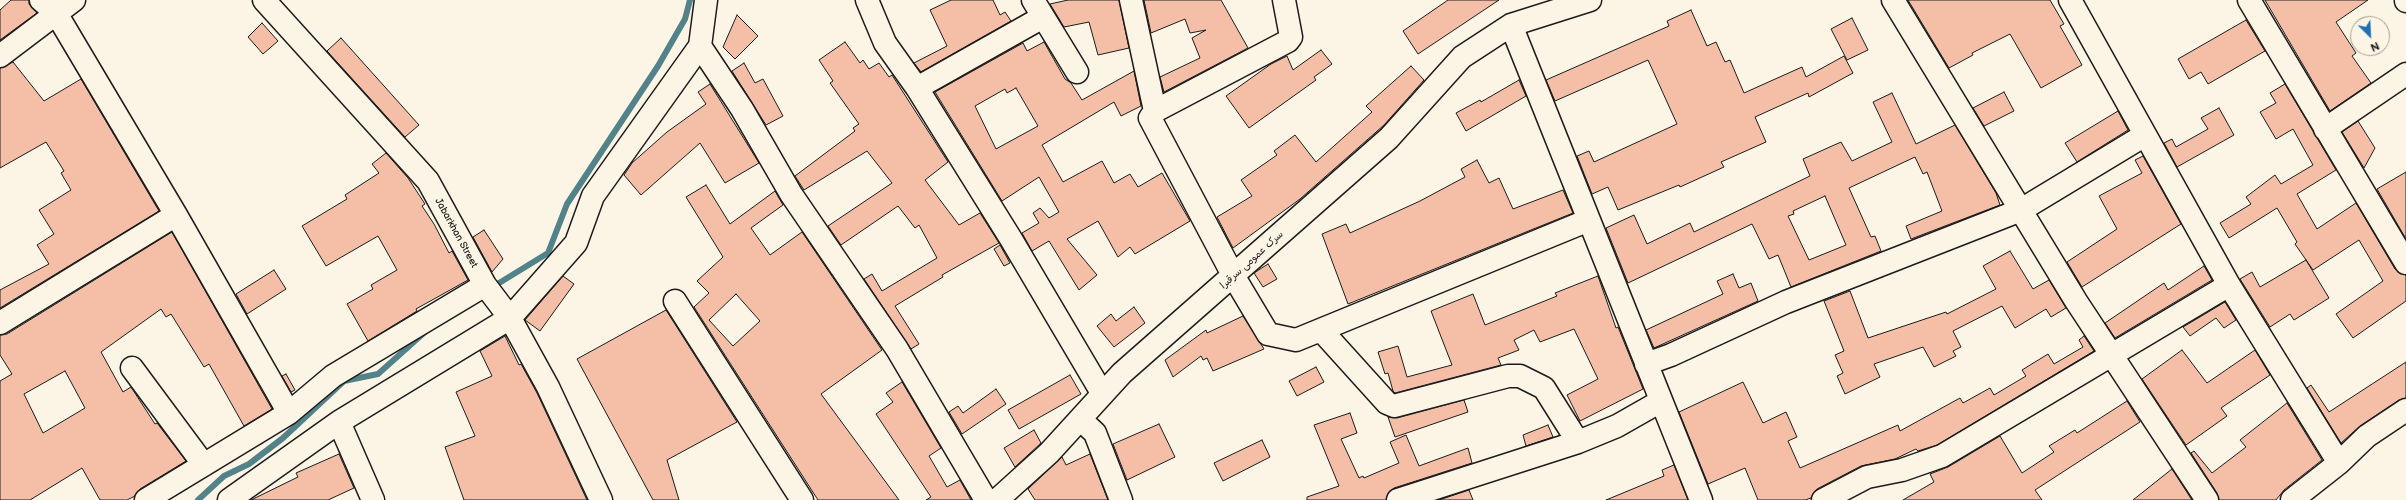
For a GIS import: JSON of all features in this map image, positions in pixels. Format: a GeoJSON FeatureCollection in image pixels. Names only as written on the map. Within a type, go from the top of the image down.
{"type":"FeatureCollection","features":[{"type":"Feature","properties":{"kind":"street"},"geometry":{"type":"LineString","coordinates":[[0,56],[48,6],[74,0]]}},
{"type":"Feature","properties":{"kind":"street","name":"Jabarkhan Street"},"geometry":{"type":"LineString","coordinates":[[264,0],[428,181],[485,284],[510,318],[548,387],[600,500]]}},
{"type":"Feature","properties":{"kind":"street"},"geometry":{"type":"LineString","coordinates":[[239,497],[339,422],[510,318],[576,243],[593,196],[700,46],[706,0]]}},
{"type":"Feature","properties":{"kind":"street"},"geometry":{"type":"LineString","coordinates":[[867,0],[885,43],[917,88],[1011,239],[1102,393]]}},
{"type":"Feature","properties":{"kind":"street"},"geometry":{"type":"LineString","coordinates":[[1131,0],[1155,112]]}},
{"type":"Feature","properties":{"kind":"street"},"geometry":{"type":"LineString","coordinates":[[1284,0],[1291,37],[1288,41],[1155,112],[1150,118],[1234,277],[1268,334],[1296,340],[1589,220]]}},
{"type":"Feature","properties":{"kind":"street","name":"سرک عمومی سرقبرا"},"geometry":{"type":"LineString","coordinates":[[997,500],[1049,453],[1102,393],[1122,373],[1234,277],[1389,138],[1462,57],[1511,25],[1590,0]]}},
{"type":"Feature","properties":{"kind":"street"},"geometry":{"type":"LineString","coordinates":[[1894,0],[2076,301],[2207,500]]}},
{"type":"Feature","properties":{"kind":"street"},"geometry":{"type":"LineString","coordinates":[[2070,0],[2229,285],[2339,463]]}},
{"type":"Feature","properties":{"kind":"street"},"geometry":{"type":"LineString","coordinates":[[2249,0],[2406,263]]}},
{"type":"Feature","properties":{"kind":"street"},"geometry":{"type":"LineString","coordinates":[[48,6],[176,215],[289,413]]}},
{"type":"Feature","properties":{"kind":"street"},"geometry":{"type":"LineString","coordinates":[[917,88],[1038,8],[1077,72]]}},
{"type":"Feature","properties":{"kind":"street"},"geometry":{"type":"LineString","coordinates":[[1511,25],[1701,500]]}},
{"type":"Feature","properties":{"kind":"street"},"geometry":{"type":"LineString","coordinates":[[700,46],[742,109],[791,194],[897,349],[986,500]]}},
{"type":"Feature","properties":{"kind":"street"},"geometry":{"type":"LineString","coordinates":[[2325,129],[2406,74]]}},
{"type":"Feature","properties":{"kind":"street"},"geometry":{"type":"LineString","coordinates":[[1646,364],[1671,355],[1786,302],[2021,210],[2145,135]]}},
{"type":"Feature","properties":{"kind":"street"},"geometry":{"type":"LineString","coordinates":[[0,323],[176,215]]}},
{"type":"Feature","properties":{"kind":"street"},"geometry":{"type":"LineString","coordinates":[[146,500],[289,413],[333,376],[485,284]]}},
{"type":"Feature","properties":{"kind":"street"},"geometry":{"type":"LineString","coordinates":[[1823,500],[1867,477],[1902,470],[1942,456],[2229,285]]}},
{"type":"Feature","properties":{"kind":"street"},"geometry":{"type":"LineString","coordinates":[[675,301],[802,500]]}},
{"type":"Feature","properties":{"kind":"street"},"geometry":{"type":"LineString","coordinates":[[1321,330],[1387,403],[1394,406],[1508,376],[1520,376],[1544,388],[1578,442]]}},
{"type":"Feature","properties":{"kind":"street"},"geometry":{"type":"LineString","coordinates":[[132,368],[204,465]]}},
{"type":"Feature","properties":{"kind":"street"},"geometry":{"type":"LineString","coordinates":[[1398,500],[1578,442],[1616,426],[1661,401]]}},
{"type":"Feature","properties":{"kind":"street"},"geometry":{"type":"LineString","coordinates":[[2292,500],[2339,463],[2367,436],[2406,410]]}},
{"type":"Feature","properties":{"kind":"street"},"geometry":{"type":"LineString","coordinates":[[1080,419],[1095,434],[1121,500]]}},
{"type":"Feature","properties":{"kind":"street"},"geometry":{"type":"LineString","coordinates":[[339,422],[373,500]]}},
{"type":"Feature","properties":{"kind":"building"},"geometry":{"type":"Polygon","coordinates":[[[11,0],[29,0],[29,4],[37,13],[0,40],[0,10],[11,0]]]}},
{"type":"Feature","properties":{"kind":"building"},"geometry":{"type":"Polygon","coordinates":[[[951,0],[993,0],[1000,15],[1005,12],[1011,21],[921,72],[914,63],[947,46],[930,10],[951,0]]]}},
{"type":"Feature","properties":{"kind":"building"},"geometry":{"type":"Polygon","coordinates":[[[1068,0],[1119,0],[1129,48],[1098,55],[1089,22],[1064,27],[1050,4],[1068,0]]]}},
{"type":"Feature","properties":{"kind":"building"},"geometry":{"type":"Polygon","coordinates":[[[1144,0],[1221,0],[1248,48],[1164,92],[1160,77],[1200,58],[1192,38],[1206,30],[1190,33],[1185,19],[1151,33],[1144,0]]]}},
{"type":"Feature","properties":{"kind":"building"},"geometry":{"type":"Polygon","coordinates":[[[1448,0],[1499,0],[1418,54],[1403,31],[1448,0]]]}},
{"type":"Feature","properties":{"kind":"building"},"geometry":{"type":"Polygon","coordinates":[[[1908,0],[2050,0],[2064,24],[2060,26],[2082,65],[2041,88],[2010,34],[1972,53],[1973,55],[1949,68],[1908,0]]]}},
{"type":"Feature","properties":{"kind":"building"},"geometry":{"type":"Polygon","coordinates":[[[2265,0],[2368,0],[2336,22],[2350,44],[2350,56],[2352,56],[2371,83],[2330,111],[2265,0]]]}},
{"type":"Feature","properties":{"kind":"building"},"geometry":{"type":"Polygon","coordinates":[[[1691,10],[1707,46],[1716,42],[1725,62],[1730,60],[1744,93],[1802,67],[1806,77],[1844,56],[1853,73],[1809,97],[1808,93],[1755,117],[1766,142],[1721,162],[1724,167],[1680,187],[1679,185],[1618,210],[1608,187],[1592,194],[1577,156],[1589,151],[1594,162],[1677,124],[1648,60],[1555,101],[1546,80],[1669,26],[1667,21],[1691,10]]]}},
{"type":"Feature","properties":{"kind":"building"},"geometry":{"type":"Polygon","coordinates":[[[737,15],[758,36],[735,59],[723,47],[737,15]]]}},
{"type":"Feature","properties":{"kind":"building"},"geometry":{"type":"Polygon","coordinates":[[[1852,18],[1868,50],[1847,60],[1831,29],[1852,18]]]}},
{"type":"Feature","properties":{"kind":"building"},"geometry":{"type":"Polygon","coordinates":[[[2246,20],[2265,51],[2208,84],[2201,72],[2189,79],[2178,59],[2246,20]]]}},
{"type":"Feature","properties":{"kind":"building"},"geometry":{"type":"Polygon","coordinates":[[[262,23],[278,41],[263,54],[248,37],[262,23]]]}},
{"type":"Feature","properties":{"kind":"building"},"geometry":{"type":"Polygon","coordinates":[[[341,38],[419,125],[405,137],[327,51],[341,38]]]}},
{"type":"Feature","properties":{"kind":"building"},"geometry":{"type":"Polygon","coordinates":[[[845,42],[860,63],[863,60],[869,69],[879,63],[889,77],[892,75],[948,162],[925,180],[959,225],[980,213],[999,243],[942,275],[943,277],[895,306],[919,344],[911,349],[864,279],[872,274],[882,291],[937,258],[919,225],[915,228],[898,206],[841,245],[828,226],[892,183],[867,151],[804,190],[795,176],[855,131],[853,128],[859,124],[830,83],[833,81],[819,60],[845,42]]]}},
{"type":"Feature","properties":{"kind":"building"},"geometry":{"type":"Polygon","coordinates":[[[1044,42],[1065,79],[1071,83],[1082,100],[1134,71],[1141,106],[1121,116],[1114,102],[1042,145],[1063,182],[1102,161],[1114,183],[1130,174],[1138,187],[1162,173],[1190,221],[1135,254],[1130,247],[1118,257],[1098,221],[1067,239],[1097,275],[1079,290],[1049,241],[1032,251],[1022,233],[1039,223],[1033,213],[1040,208],[1049,218],[1059,212],[1039,177],[1002,201],[935,92],[1023,43],[1027,51],[1044,42]],[[1016,88],[1007,93],[1005,89],[975,106],[996,149],[1038,126],[1016,88]]]}},
{"type":"Feature","properties":{"kind":"building"},"geometry":{"type":"Polygon","coordinates":[[[1321,50],[1332,64],[1314,77],[1316,80],[1249,128],[1226,96],[1271,64],[1287,56],[1293,70],[1321,50]]]}},
{"type":"Feature","properties":{"kind":"building"},"geometry":{"type":"Polygon","coordinates":[[[13,62],[44,101],[81,79],[159,211],[0,308],[0,290],[49,264],[37,245],[54,234],[39,210],[71,190],[61,173],[64,171],[46,142],[0,168],[0,68],[13,62]]]}},
{"type":"Feature","properties":{"kind":"building"},"geometry":{"type":"Polygon","coordinates":[[[744,63],[755,83],[763,79],[783,116],[766,125],[732,71],[744,63]]]}},
{"type":"Feature","properties":{"kind":"building"},"geometry":{"type":"Polygon","coordinates":[[[1411,66],[1424,80],[1384,125],[1300,199],[1233,248],[1217,217],[1252,196],[1241,180],[1277,155],[1274,151],[1295,135],[1316,162],[1372,112],[1366,106],[1411,66]]]}},
{"type":"Feature","properties":{"kind":"building"},"geometry":{"type":"Polygon","coordinates":[[[1519,80],[1526,96],[1466,131],[1456,113],[1480,100],[1481,102],[1519,80]]]}},
{"type":"Feature","properties":{"kind":"building"},"geometry":{"type":"Polygon","coordinates":[[[710,84],[759,163],[725,183],[700,143],[641,195],[624,175],[632,163],[667,132],[706,104],[698,92],[710,84]]]}},
{"type":"Feature","properties":{"kind":"building"},"geometry":{"type":"Polygon","coordinates":[[[2285,84],[2336,170],[2297,194],[2317,229],[2356,203],[2395,269],[2406,275],[2406,301],[2353,338],[2336,314],[2383,281],[2359,240],[2313,270],[2295,244],[2297,242],[2277,208],[2229,238],[2220,223],[2251,204],[2246,197],[2275,175],[2281,184],[2313,165],[2293,129],[2276,139],[2260,112],[2276,103],[2270,93],[2285,84]]]}},
{"type":"Feature","properties":{"kind":"building"},"geometry":{"type":"Polygon","coordinates":[[[2004,92],[2014,111],[1984,126],[1973,108],[2004,92]]]}},
{"type":"Feature","properties":{"kind":"building"},"geometry":{"type":"Polygon","coordinates":[[[1892,93],[1916,144],[1955,125],[1996,193],[2000,205],[1911,239],[1906,226],[1942,211],[1927,172],[1923,174],[1915,157],[1849,188],[1871,237],[1875,236],[1881,251],[1791,287],[1778,255],[1769,259],[1752,224],[1628,283],[1606,228],[1634,215],[1647,244],[1690,223],[1694,232],[1810,176],[1803,159],[1841,142],[1852,161],[1892,142],[1873,102],[1892,93]],[[1825,196],[1793,211],[1794,214],[1788,216],[1809,260],[1846,245],[1825,196]]]}},
{"type":"Feature","properties":{"kind":"building"},"geometry":{"type":"Polygon","coordinates":[[[2219,108],[2234,135],[2177,167],[2164,143],[2172,139],[2176,147],[2208,129],[2201,118],[2219,108]]]}},
{"type":"Feature","properties":{"kind":"building"},"geometry":{"type":"Polygon","coordinates":[[[2118,111],[2128,130],[2077,162],[2065,143],[2118,111]]]}},
{"type":"Feature","properties":{"kind":"building"},"geometry":{"type":"Polygon","coordinates":[[[2358,121],[2375,148],[2364,168],[2342,132],[2358,121]]]}},
{"type":"Feature","properties":{"kind":"building"},"geometry":{"type":"Polygon","coordinates":[[[386,153],[408,178],[425,204],[422,206],[434,224],[449,253],[452,251],[468,280],[416,309],[417,311],[368,341],[347,304],[373,289],[371,285],[397,270],[378,236],[326,266],[302,226],[347,199],[345,195],[379,173],[372,164],[386,153]]]}},
{"type":"Feature","properties":{"kind":"building"},"geometry":{"type":"Polygon","coordinates":[[[2143,156],[2181,224],[2082,287],[2067,262],[2117,229],[2099,196],[2142,173],[2135,160],[2143,156]]]}},
{"type":"Feature","properties":{"kind":"building"},"geometry":{"type":"Polygon","coordinates":[[[1477,160],[1489,183],[1499,178],[1513,209],[1563,190],[1573,213],[1348,304],[1322,234],[1346,224],[1350,233],[1420,201],[1465,177],[1461,169],[1477,160]]]}},
{"type":"Feature","properties":{"kind":"building"},"geometry":{"type":"Polygon","coordinates":[[[2406,172],[2406,239],[2377,189],[2406,172]]]}},
{"type":"Feature","properties":{"kind":"building"},"geometry":{"type":"Polygon","coordinates":[[[706,185],[730,224],[775,191],[783,205],[751,228],[770,255],[802,232],[882,350],[821,394],[899,500],[818,500],[694,307],[709,293],[697,281],[723,257],[686,197],[706,185]],[[736,294],[709,320],[733,346],[760,321],[736,294]]]}},
{"type":"Feature","properties":{"kind":"building"},"geometry":{"type":"Polygon","coordinates":[[[484,230],[503,259],[492,272],[473,237],[484,230]]]}},
{"type":"Feature","properties":{"kind":"building"},"geometry":{"type":"Polygon","coordinates":[[[172,232],[272,409],[244,426],[209,364],[204,367],[171,314],[166,317],[161,309],[101,352],[123,392],[131,387],[155,424],[157,423],[186,461],[140,489],[135,496],[127,500],[100,500],[82,468],[30,500],[0,500],[0,381],[12,374],[0,355],[0,335],[7,334],[172,232]],[[65,371],[24,394],[43,433],[85,408],[65,371]]]}},
{"type":"Feature","properties":{"kind":"building"},"geometry":{"type":"Polygon","coordinates":[[[1000,245],[1010,263],[1004,266],[994,249],[1000,245]]]}},
{"type":"Feature","properties":{"kind":"building"},"geometry":{"type":"Polygon","coordinates":[[[2010,251],[2033,289],[2049,280],[2066,308],[2051,317],[2046,309],[2015,328],[2002,306],[1953,331],[1961,347],[1953,351],[1956,356],[1934,367],[1923,347],[1874,364],[1880,377],[1845,394],[1837,376],[1843,373],[1835,355],[1844,351],[1824,301],[1850,291],[1868,338],[1946,312],[1947,314],[1996,289],[1983,266],[2010,251]]]}},
{"type":"Feature","properties":{"kind":"building"},"geometry":{"type":"Polygon","coordinates":[[[2306,260],[2329,298],[2294,320],[2290,314],[2270,327],[2240,279],[2252,272],[2260,287],[2306,260]]]}},
{"type":"Feature","properties":{"kind":"building"},"geometry":{"type":"Polygon","coordinates":[[[1268,264],[1277,279],[1263,287],[1254,273],[1268,264]]]}},
{"type":"Feature","properties":{"kind":"building"},"geometry":{"type":"Polygon","coordinates":[[[2204,266],[2212,280],[2115,338],[2105,323],[2164,283],[2168,290],[2204,266]]]}},
{"type":"Feature","properties":{"kind":"building"},"geometry":{"type":"Polygon","coordinates":[[[274,270],[286,289],[247,314],[236,294],[274,270]]]}},
{"type":"Feature","properties":{"kind":"building"},"geometry":{"type":"Polygon","coordinates":[[[1733,274],[1739,288],[1751,283],[1758,301],[1654,348],[1646,330],[1723,294],[1717,281],[1733,274]]]}},
{"type":"Feature","properties":{"kind":"building"},"geometry":{"type":"Polygon","coordinates":[[[563,276],[574,284],[540,331],[525,320],[563,276]]]}},
{"type":"Feature","properties":{"kind":"building"},"geometry":{"type":"Polygon","coordinates":[[[1598,276],[1616,328],[1618,327],[1643,389],[1580,421],[1567,395],[1598,379],[1574,329],[1540,342],[1534,330],[1514,340],[1519,350],[1498,358],[1501,365],[1395,393],[1393,391],[1388,373],[1385,374],[1378,352],[1398,346],[1407,377],[1452,365],[1431,311],[1473,294],[1485,325],[1557,296],[1555,293],[1598,276]]]}},
{"type":"Feature","properties":{"kind":"building"},"geometry":{"type":"Polygon","coordinates":[[[2225,302],[2236,320],[2224,328],[2216,318],[2190,336],[2183,327],[2225,302]]]}},
{"type":"Feature","properties":{"kind":"building"},"geometry":{"type":"Polygon","coordinates":[[[1134,307],[1145,323],[1114,347],[1097,326],[1111,314],[1116,321],[1134,307]]]}},
{"type":"Feature","properties":{"kind":"building"},"geometry":{"type":"Polygon","coordinates":[[[666,310],[737,422],[667,460],[679,500],[653,500],[577,359],[666,310]]]}},
{"type":"Feature","properties":{"kind":"building"},"geometry":{"type":"Polygon","coordinates":[[[1243,316],[1264,349],[1213,371],[1207,358],[1203,360],[1201,356],[1173,377],[1165,360],[1206,330],[1207,333],[1243,316]]]}},
{"type":"Feature","properties":{"kind":"building"},"geometry":{"type":"Polygon","coordinates":[[[505,336],[519,365],[521,364],[537,393],[587,500],[464,500],[445,447],[475,436],[456,392],[492,376],[480,351],[505,336]]]}},
{"type":"Feature","properties":{"kind":"building"},"geometry":{"type":"Polygon","coordinates":[[[2084,336],[2094,351],[1937,445],[1918,451],[1916,449],[1895,459],[1861,466],[1817,489],[1811,498],[1805,500],[1758,500],[1745,468],[1708,484],[1679,412],[1743,382],[1763,423],[1786,412],[1797,437],[1788,441],[1800,468],[1898,425],[1900,431],[1960,398],[1963,403],[1990,388],[1994,395],[2026,376],[2022,370],[2048,354],[2054,364],[2083,347],[2079,340],[2084,336]]]}},
{"type":"Feature","properties":{"kind":"building"},"geometry":{"type":"Polygon","coordinates":[[[2182,350],[2207,383],[2255,350],[2270,375],[2221,408],[2227,416],[2186,445],[2142,379],[2182,350]]]}},
{"type":"Feature","properties":{"kind":"building"},"geometry":{"type":"Polygon","coordinates":[[[2406,362],[2406,398],[2399,400],[2360,426],[2341,443],[2307,388],[2311,385],[2329,412],[2406,362]]]}},
{"type":"Feature","properties":{"kind":"building"},"geometry":{"type":"Polygon","coordinates":[[[1316,367],[1324,382],[1297,396],[1289,381],[1316,367]]]}},
{"type":"Feature","properties":{"kind":"building"},"geometry":{"type":"Polygon","coordinates":[[[286,374],[295,390],[291,392],[282,376],[286,374]]]}},
{"type":"Feature","properties":{"kind":"building"},"geometry":{"type":"Polygon","coordinates":[[[1070,375],[1081,394],[1019,429],[1008,410],[1070,375]]]}},
{"type":"Feature","properties":{"kind":"building"},"geometry":{"type":"Polygon","coordinates":[[[902,382],[941,448],[929,456],[947,487],[960,480],[971,500],[926,500],[931,497],[876,414],[893,402],[886,393],[902,382]]]}},
{"type":"Feature","properties":{"kind":"building"},"geometry":{"type":"Polygon","coordinates":[[[996,389],[1006,404],[962,434],[949,412],[958,406],[963,413],[996,389]]]}},
{"type":"Feature","properties":{"kind":"building"},"geometry":{"type":"Polygon","coordinates":[[[1464,400],[1468,412],[1395,437],[1388,417],[1397,418],[1464,400]]]}},
{"type":"Feature","properties":{"kind":"building"},"geometry":{"type":"Polygon","coordinates":[[[2127,401],[2140,422],[2035,490],[2042,500],[1903,500],[1934,482],[1930,474],[1948,467],[2000,436],[2022,473],[2054,452],[2049,446],[2075,430],[2077,433],[2127,401]]]}},
{"type":"Feature","properties":{"kind":"building"},"geometry":{"type":"Polygon","coordinates":[[[2287,403],[2322,460],[2284,490],[2276,500],[2219,500],[2217,493],[2191,453],[2194,451],[2212,473],[2246,447],[2240,440],[2287,403]]]}},
{"type":"Feature","properties":{"kind":"building"},"geometry":{"type":"Polygon","coordinates":[[[1350,413],[1357,433],[1341,439],[1359,478],[1363,476],[1364,478],[1399,463],[1390,442],[1406,435],[1419,466],[1468,448],[1472,463],[1394,488],[1389,492],[1386,500],[1307,500],[1307,497],[1339,486],[1314,425],[1350,413]]]}},
{"type":"Feature","properties":{"kind":"building"},"geometry":{"type":"Polygon","coordinates":[[[1159,424],[1175,457],[1127,480],[1113,444],[1159,424]]]}},
{"type":"Feature","properties":{"kind":"building"},"geometry":{"type":"Polygon","coordinates":[[[1548,425],[1553,437],[1526,446],[1523,435],[1548,425]]]}},
{"type":"Feature","properties":{"kind":"building"},"geometry":{"type":"Polygon","coordinates":[[[1034,430],[1041,443],[1015,467],[1004,448],[1034,430]]]}},
{"type":"Feature","properties":{"kind":"building"},"geometry":{"type":"Polygon","coordinates":[[[1262,440],[1270,457],[1223,481],[1214,463],[1262,440]]]}},
{"type":"Feature","properties":{"kind":"building"},"geometry":{"type":"Polygon","coordinates":[[[339,454],[354,488],[328,500],[251,500],[298,477],[296,473],[339,454]]]}},
{"type":"Feature","properties":{"kind":"building"},"geometry":{"type":"Polygon","coordinates":[[[1090,454],[1108,500],[1035,500],[1028,489],[1062,457],[1066,465],[1090,454]]]}},
{"type":"Feature","properties":{"kind":"building"},"geometry":{"type":"Polygon","coordinates":[[[1674,465],[1688,500],[1606,500],[1664,476],[1662,470],[1674,465]]]}},
{"type":"Feature","properties":{"kind":"building"},"geometry":{"type":"Polygon","coordinates":[[[2172,469],[2192,500],[2133,500],[2172,469]]]}},
{"type":"Feature","properties":{"kind":"building"},"geometry":{"type":"Polygon","coordinates":[[[1469,490],[1473,500],[1439,500],[1469,490]]]}},
{"type":"Feature","properties":{"kind":"waterway"},"geometry":{"type":"LineString","coordinates":[[491,288],[548,253],[567,204],[658,66],[685,19],[690,0]]}},
{"type":"Feature","properties":{"kind":"waterway"},"geometry":{"type":"LineString","coordinates":[[198,500],[224,476],[249,464],[283,438],[344,381],[378,374],[426,331]]}}]}
